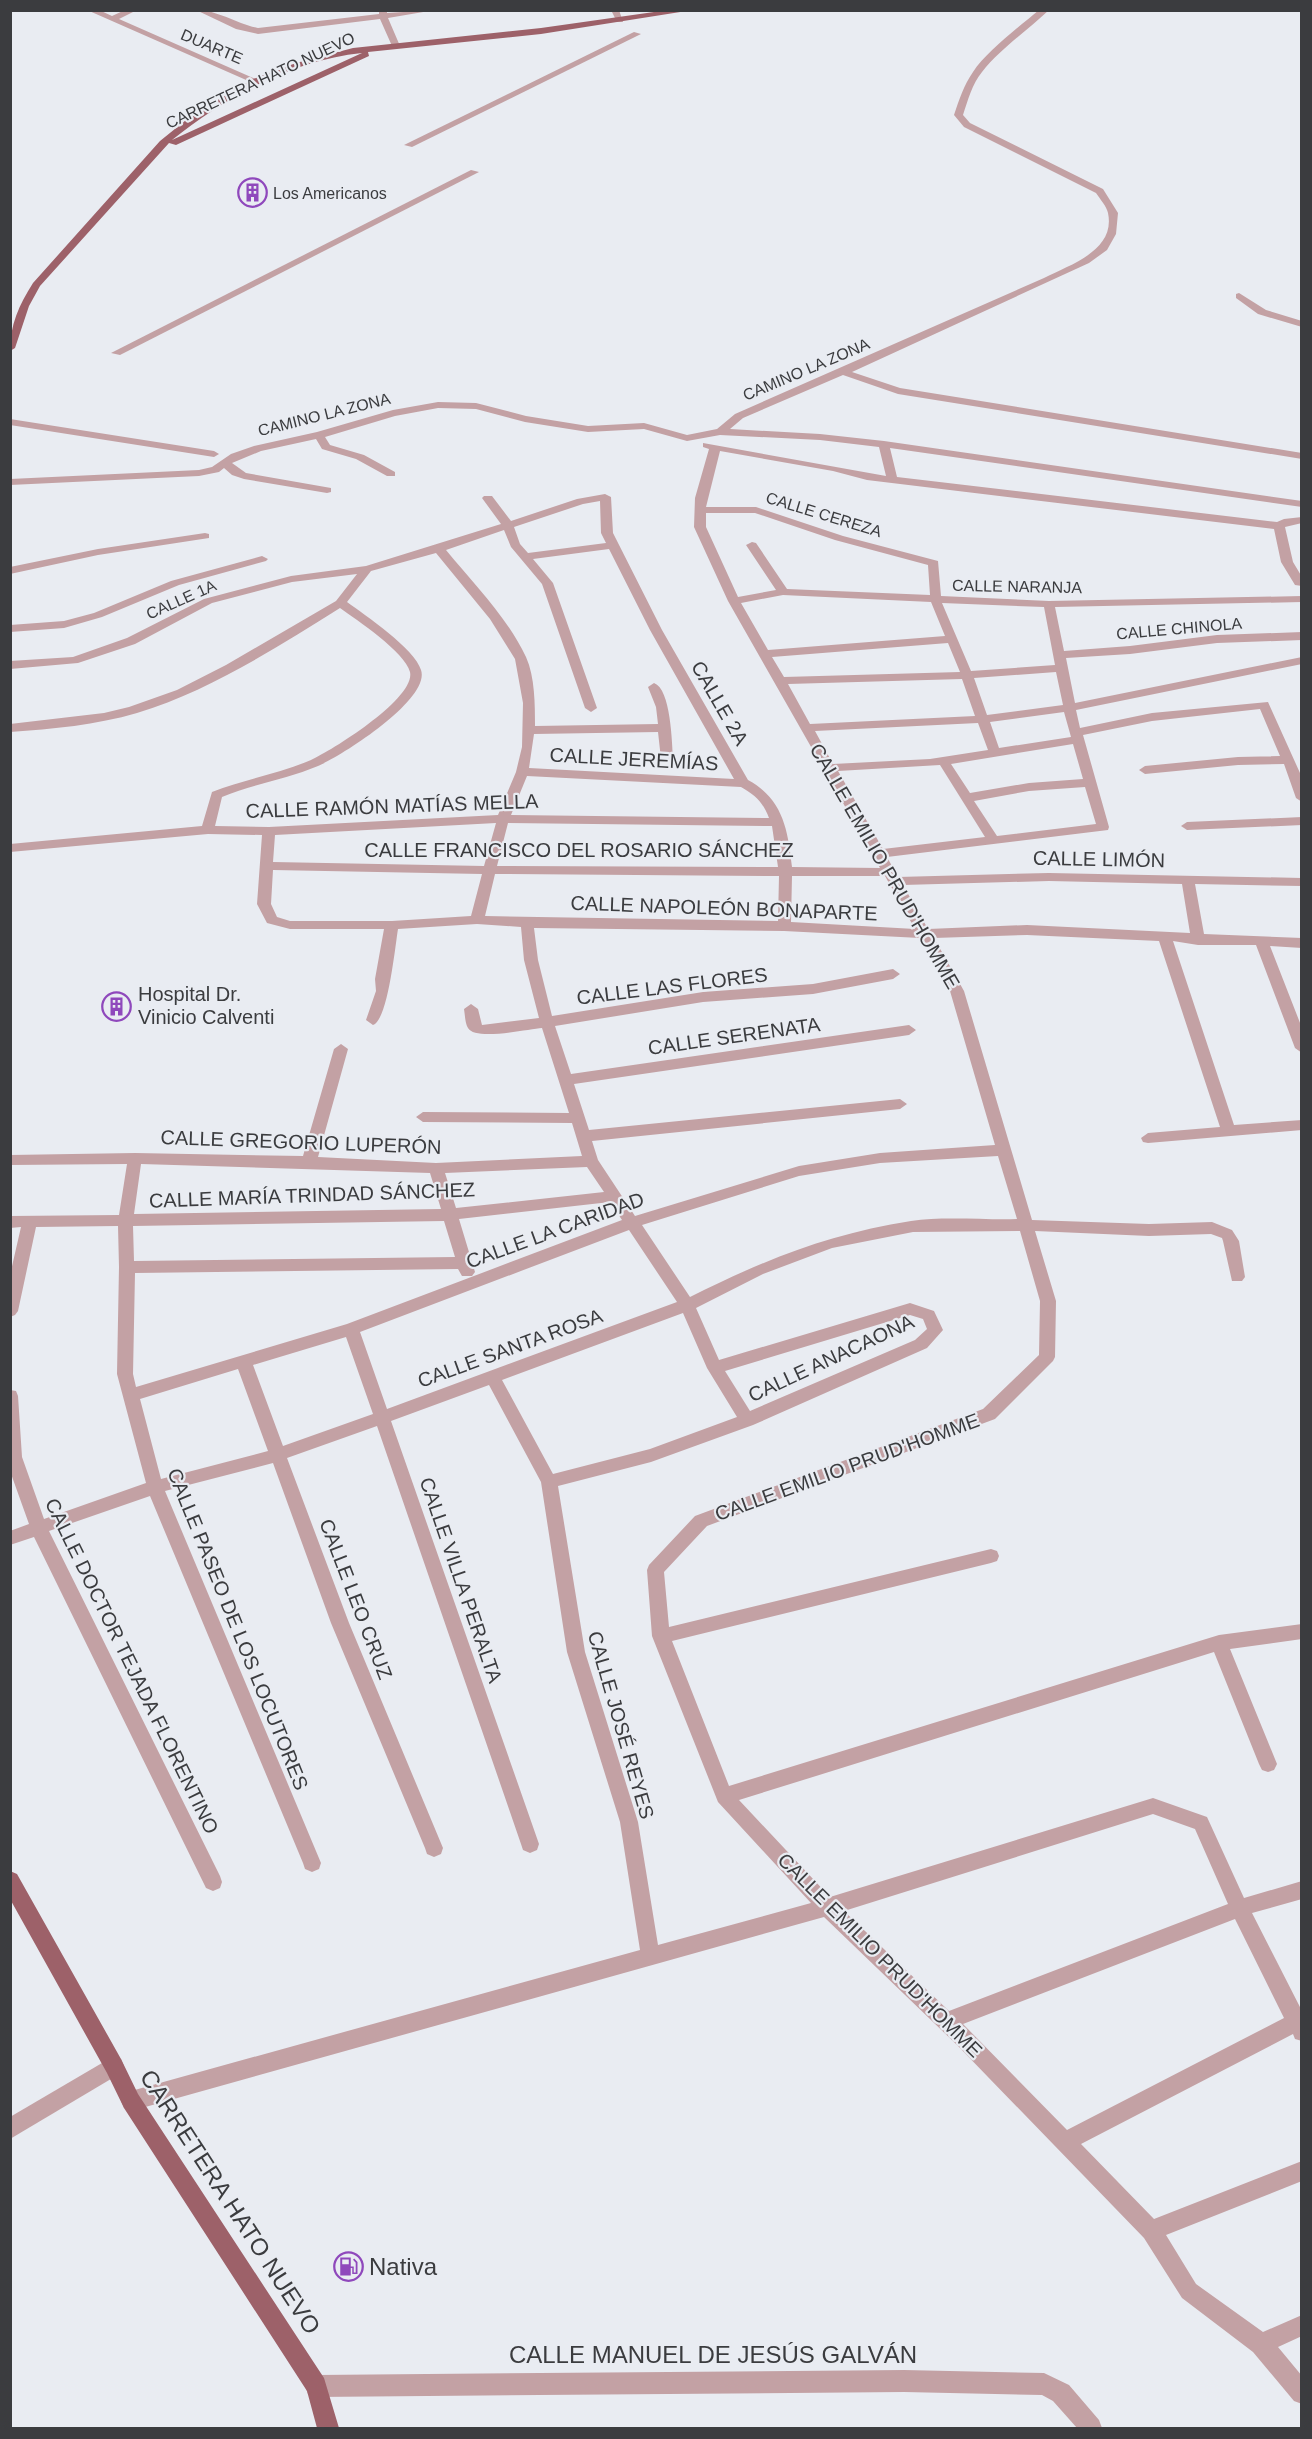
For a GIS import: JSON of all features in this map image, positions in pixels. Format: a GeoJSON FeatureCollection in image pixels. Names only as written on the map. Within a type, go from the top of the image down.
{"type":"FeatureCollection","features":[{"type":"Feature","properties":{"kind":"main road","name":"CARRETERA HATO NUEVO"},"geometry":{"type":"LineString","coordinates":[[10,348],[24,306],[36,285],[156,150],[194,118],[256,81],[335,55],[689,10]]}},
{"type":"Feature","properties":{"kind":"main road","name":"CARRETERA HATO NUEVO"},"geometry":{"type":"LineString","coordinates":[[156,150],[381,48]]}},
{"type":"Feature","properties":{"kind":"main road","name":"CARRETERA HATO NUEVO"},"geometry":{"type":"LineString","coordinates":[[14,1892],[114,2066],[131,2101],[316,2386],[328,2428]]}},
{"type":"Feature","properties":{"kind":"street","name":"DUARTE"},"geometry":{"type":"LineString","coordinates":[[91,10],[256,81]]}},
{"type":"Feature","properties":{"kind":"street"},"geometry":{"type":"LineString","coordinates":[[111,19],[133,10]]}},
{"type":"Feature","properties":{"kind":"street"},"geometry":{"type":"LineString","coordinates":[[200,10],[240,27],[258,31],[383,13],[431,10]]}},
{"type":"Feature","properties":{"kind":"street"},"geometry":{"type":"LineString","coordinates":[[615,10],[620,20]]}},
{"type":"Feature","properties":{"kind":"street","name":"CAMINO LA ZONA"},"geometry":{"type":"LineString","coordinates":[[10,482],[200,473],[215,470],[235,456],[258,448],[319,435],[393,413],[438,405],[476,406],[525,419],[588,429],[644,426],[687,438],[720,432],[739,416],[1047,280],[1086,261],[1104,248],[1111,234],[1113,213],[1100,191],[967,125],[958,115],[966,92],[978,71],[1022,28],[1045,10]]}},
{"type":"Feature","properties":{"kind":"street"},"geometry":{"type":"LineString","coordinates":[[383,13],[396,46]]}},
{"type":"Feature","properties":{"kind":"street"},"geometry":{"type":"LineString","coordinates":[[409,145],[637,33]]}},
{"type":"Feature","properties":{"kind":"street"},"geometry":{"type":"LineString","coordinates":[[116,353],[474,172]]}},
{"type":"Feature","properties":{"kind":"street"},"geometry":{"type":"LineString","coordinates":[[1239,296],[1262,312],[1302,324]]}},
{"type":"Feature","properties":{"kind":"street"},"geometry":{"type":"LineString","coordinates":[[843,372],[898,391],[1302,456]]}},
{"type":"Feature","properties":{"kind":"street"},"geometry":{"type":"LineString","coordinates":[[10,422],[214,454]]}},
{"type":"Feature","properties":{"kind":"street"},"geometry":{"type":"LineString","coordinates":[[720,432],[820,437],[884,444],[1302,504]]}},
{"type":"Feature","properties":{"kind":"street"},"geometry":{"type":"LineString","coordinates":[[319,435],[326,447],[360,457],[391,474]]}},
{"type":"Feature","properties":{"kind":"street"},"geometry":{"type":"LineString","coordinates":[[687,438],[715,448],[834,468],[867,477],[892,478],[919,484],[1279,526],[1284,522],[1302,520]]}},
{"type":"Feature","properties":{"kind":"street"},"geometry":{"type":"LineString","coordinates":[[884,444],[892,478]]}},
{"type":"Feature","properties":{"kind":"street","name":"CALLE EMILIO PRUD'HOMME"},"geometry":{"type":"LineString","coordinates":[[715,448],[701,498],[700,527],[734,601],[927,934],[957,991],[1048,1301],[1047,1357],[989,1414],[701,1521],[655,1570],[661,1636],[724,1796],[826,1907],[947,2021],[1150,2231],[1189,2291],[1261,2344],[1302,2393]]}},
{"type":"Feature","properties":{"kind":"street"},"geometry":{"type":"LineString","coordinates":[[226,464],[236,473],[244,476],[327,490]]}},
{"type":"Feature","properties":{"kind":"street","name":"CALLE 1A"},"geometry":{"type":"LineString","coordinates":[[10,665],[74,660],[130,641],[208,601],[291,579],[367,569],[581,501],[605,497]]}},
{"type":"Feature","properties":{"kind":"street","name":"CALLE 2A"},"geometry":{"type":"LineString","coordinates":[[605,497],[607,533],[662,640],[743,783],[754,786],[765,796],[776,822],[787,882],[784,926]]}},
{"type":"Feature","properties":{"kind":"street"},"geometry":{"type":"LineString","coordinates":[[488,498],[508,525],[515,545],[547,582],[591,708]]}},
{"type":"Feature","properties":{"kind":"street","name":"CALLE CEREZA"},"geometry":{"type":"LineString","coordinates":[[701,510],[756,510],[816,531],[931,561],[936,565],[936,601]]}},
{"type":"Feature","properties":{"kind":"street"},"geometry":{"type":"LineString","coordinates":[[1279,526],[1287,562],[1301,584]]}},
{"type":"Feature","properties":{"kind":"street"},"geometry":{"type":"LineString","coordinates":[[10,570],[98,552],[205,536]]}},
{"type":"Feature","properties":{"kind":"street"},"geometry":{"type":"LineString","coordinates":[[525,557],[613,545]]}},
{"type":"Feature","properties":{"kind":"street"},"geometry":{"type":"LineString","coordinates":[[752,545],[783,592]]}},
{"type":"Feature","properties":{"kind":"street"},"geometry":{"type":"LineString","coordinates":[[438,548],[495,617],[521,660],[529,703],[528,747],[522,772],[503,819],[477,920]]}},
{"type":"Feature","properties":{"kind":"street"},"geometry":{"type":"LineString","coordinates":[[10,629],[64,624],[98,615],[175,584],[262,560]]}},
{"type":"Feature","properties":{"kind":"street"},"geometry":{"type":"LineString","coordinates":[[10,728],[42,727],[133,710],[189,688],[340,603],[367,569]]}},
{"type":"Feature","properties":{"kind":"street","name":"CALLE NARANJA"},"geometry":{"type":"LineString","coordinates":[[734,601],[783,592],[936,601],[1049,604],[1302,599]]}},
{"type":"Feature","properties":{"kind":"street"},"geometry":{"type":"LineString","coordinates":[[936,601],[967,675],[995,753]]}},
{"type":"Feature","properties":{"kind":"street"},"geometry":{"type":"LineString","coordinates":[[208,830],[216,795],[232,787],[289,772],[328,756],[389,713],[409,694],[416,681],[416,668],[385,635],[340,603]]}},
{"type":"Feature","properties":{"kind":"street"},"geometry":{"type":"LineString","coordinates":[[880,854],[1103,827],[1069,708],[1049,604]]}},
{"type":"Feature","properties":{"kind":"street","name":"CALLE CHINOLA"},"geometry":{"type":"LineString","coordinates":[[779,681],[967,675],[1217,639],[1302,636]]}},
{"type":"Feature","properties":{"kind":"street"},"geometry":{"type":"LineString","coordinates":[[764,654],[952,639]]}},
{"type":"Feature","properties":{"kind":"street"},"geometry":{"type":"LineString","coordinates":[[806,728],[982,719],[1069,708],[1302,660]]}},
{"type":"Feature","properties":{"kind":"street"},"geometry":{"type":"LineString","coordinates":[[654,687],[662,707],[667,759]]}},
{"type":"Feature","properties":{"kind":"street"},"geometry":{"type":"LineString","coordinates":[[829,768],[943,760],[995,753],[1152,717],[1264,705],[1288,760],[1298,773],[1302,798]]}},
{"type":"Feature","properties":{"kind":"street"},"geometry":{"type":"LineString","coordinates":[[528,730],[665,728]]}},
{"type":"Feature","properties":{"kind":"street"},"geometry":{"type":"LineString","coordinates":[[943,760],[993,840]]}},
{"type":"Feature","properties":{"kind":"street"},"geometry":{"type":"LineString","coordinates":[[1145,770],[1238,761],[1288,760]]}},
{"type":"Feature","properties":{"kind":"street","name":"CALLE JEREMÍAS"},"geometry":{"type":"LineString","coordinates":[[522,772],[743,783]]}},
{"type":"Feature","properties":{"kind":"street"},"geometry":{"type":"LineString","coordinates":[[967,798],[1029,787],[1090,783]]}},
{"type":"Feature","properties":{"kind":"street","name":"CALLE RAMÓN MATÍAS MELLA"},"geometry":{"type":"LineString","coordinates":[[10,848],[208,830],[269,831],[503,819],[776,822]]}},
{"type":"Feature","properties":{"kind":"street"},"geometry":{"type":"LineString","coordinates":[[1187,826],[1302,821]]}},
{"type":"Feature","properties":{"kind":"street"},"geometry":{"type":"LineString","coordinates":[[267,866],[269,831]]}},
{"type":"Feature","properties":{"kind":"street","name":"CALLE FRANCISCO DEL ROSARIO SÁNCHEZ"},"geometry":{"type":"LineString","coordinates":[[267,866],[490,870],[785,871],[892,876]]}},
{"type":"Feature","properties":{"kind":"street","name":"CALLE NAPOLEÓN BONAPARTE"},"geometry":{"type":"LineString","coordinates":[[267,866],[264,904],[272,920],[290,926],[392,925],[477,920],[527,923],[784,926],[927,934],[1027,930],[1198,940],[1302,943]]}},
{"type":"Feature","properties":{"kind":"street","name":"CALLE LIMÓN"},"geometry":{"type":"LineString","coordinates":[[892,876],[1049,876],[1302,882]]}},
{"type":"Feature","properties":{"kind":"street"},"geometry":{"type":"LineString","coordinates":[[1188,881],[1198,940]]}},
{"type":"Feature","properties":{"kind":"street"},"geometry":{"type":"LineString","coordinates":[[527,923],[531,960],[547,1022],[577,1119],[585,1136],[591,1161],[687,1305],[716,1368],[747,1420]]}},
{"type":"Feature","properties":{"kind":"street"},"geometry":{"type":"LineString","coordinates":[[373,1020],[383,991],[382,979],[392,925]]}},
{"type":"Feature","properties":{"kind":"street"},"geometry":{"type":"LineString","coordinates":[[1165,938],[1229,1131]]}},
{"type":"Feature","properties":{"kind":"street"},"geometry":{"type":"LineString","coordinates":[[1262,943],[1302,1048]]}},
{"type":"Feature","properties":{"kind":"street","name":"CALLE LAS FLORES"},"geometry":{"type":"LineString","coordinates":[[471,1009],[474,1027],[481,1029],[547,1022],[703,997],[813,989],[893,974]]}},
{"type":"Feature","properties":{"kind":"street","name":"CALLE SERENATA"},"geometry":{"type":"LineString","coordinates":[[565,1080],[909,1030]]}},
{"type":"Feature","properties":{"kind":"street"},"geometry":{"type":"LineString","coordinates":[[309,1162],[341,1049]]}},
{"type":"Feature","properties":{"kind":"street"},"geometry":{"type":"LineString","coordinates":[[585,1136],[900,1104]]}},
{"type":"Feature","properties":{"kind":"street"},"geometry":{"type":"LineString","coordinates":[[423,1117],[577,1119]]}},
{"type":"Feature","properties":{"kind":"street"},"geometry":{"type":"LineString","coordinates":[[1148,1138],[1302,1125]]}},
{"type":"Feature","properties":{"kind":"street","name":"CALLE LA CARIDAD"},"geometry":{"type":"LineString","coordinates":[[130,1395],[244,1363],[351,1329],[633,1222],[799,1171],[880,1158],[1004,1150]]}},
{"type":"Feature","properties":{"kind":"street","name":"CALLE GREGORIO LUPERÓN"},"geometry":{"type":"LineString","coordinates":[[10,1160],[135,1158],[436,1168],[591,1161]]}},
{"type":"Feature","properties":{"kind":"street","name":"CALLE PASEO DE LOS LOCUTORES"},"geometry":{"type":"LineString","coordinates":[[135,1158],[125,1222],[127,1267],[125,1374],[130,1395],[155,1487],[312,1863]]}},
{"type":"Feature","properties":{"kind":"street"},"geometry":{"type":"LineString","coordinates":[[436,1168],[470,1284]]}},
{"type":"Feature","properties":{"kind":"street","name":"CALLE MARÍA TRINDAD SÁNCHEZ"},"geometry":{"type":"LineString","coordinates":[[10,1222],[125,1222],[448,1215],[614,1196]]}},
{"type":"Feature","properties":{"kind":"street"},"geometry":{"type":"LineString","coordinates":[[10,1311],[30,1222]]}},
{"type":"Feature","properties":{"kind":"street","name":"CALLE SANTA ROSA"},"geometry":{"type":"LineString","coordinates":[[10,1538],[155,1487],[278,1455],[687,1305],[758,1270],[830,1243],[913,1226],[1027,1225],[1149,1230],[1212,1228],[1227,1234],[1231,1241],[1237,1277]]}},
{"type":"Feature","properties":{"kind":"street"},"geometry":{"type":"LineString","coordinates":[[127,1267],[465,1263]]}},
{"type":"Feature","properties":{"kind":"street","name":"CALLE ANACAONA"},"geometry":{"type":"LineString","coordinates":[[549,1482],[651,1455],[747,1420],[921,1344],[936,1330],[929,1316],[910,1309],[716,1368]]}},
{"type":"Feature","properties":{"kind":"street","name":"CALLE VILLA PERALTA"},"geometry":{"type":"LineString","coordinates":[[351,1329],[530,1844]]}},
{"type":"Feature","properties":{"kind":"street","name":"CALLE LEO CRUZ"},"geometry":{"type":"LineString","coordinates":[[244,1363],[340,1623],[434,1848]]}},
{"type":"Feature","properties":{"kind":"street","name":"CALLE JOSÉ REYES"},"geometry":{"type":"LineString","coordinates":[[492,1376],[549,1482],[576,1652],[629,1822],[650,1956]]}},
{"type":"Feature","properties":{"kind":"street","name":"CALLE DOCTOR TEJADA FLORENTINO"},"geometry":{"type":"LineString","coordinates":[[10,1396],[14,1457],[38,1527],[213,1882]]}},
{"type":"Feature","properties":{"kind":"street"},"geometry":{"type":"LineString","coordinates":[[661,1636],[991,1557]]}},
{"type":"Feature","properties":{"kind":"street"},"geometry":{"type":"LineString","coordinates":[[724,1796],[1219,1643],[1300,1634]]}},
{"type":"Feature","properties":{"kind":"street"},"geometry":{"type":"LineString","coordinates":[[1219,1643],[1268,1764]]}},
{"type":"Feature","properties":{"kind":"street"},"geometry":{"type":"LineString","coordinates":[[131,2101],[826,1907],[1153,1806],[1201,1823],[1239,1908],[1299,2027],[1065,2142]]}},
{"type":"Feature","properties":{"kind":"street"},"geometry":{"type":"LineString","coordinates":[[947,2021],[1239,1908],[1302,1890]]}},
{"type":"Feature","properties":{"kind":"street"},"geometry":{"type":"LineString","coordinates":[[10,2129],[114,2066]]}},
{"type":"Feature","properties":{"kind":"street"},"geometry":{"type":"LineString","coordinates":[[1150,2231],[1302,2171]]}},
{"type":"Feature","properties":{"kind":"street"},"geometry":{"type":"LineString","coordinates":[[1261,2344],[1302,2325]]}},
{"type":"Feature","properties":{"kind":"street","name":"CALLE MANUEL DE JESÚS GALVÁN"},"geometry":{"type":"LineString","coordinates":[[316,2386],[881,2381],[1044,2384],[1060,2393],[1091,2428]]}},
{"type":"Feature","properties":{"kind":"place","name":"Los Americanos"},"geometry":{"type":"Point","coordinates":[252,193]}},
{"type":"Feature","properties":{"kind":"place","name":"Hospital Dr. Vinicio Calventi"},"geometry":{"type":"Point","coordinates":[117,1006]}},
{"type":"Feature","properties":{"kind":"place","name":"Nativa"},"geometry":{"type":"Point","coordinates":[348,2267]}}]}
